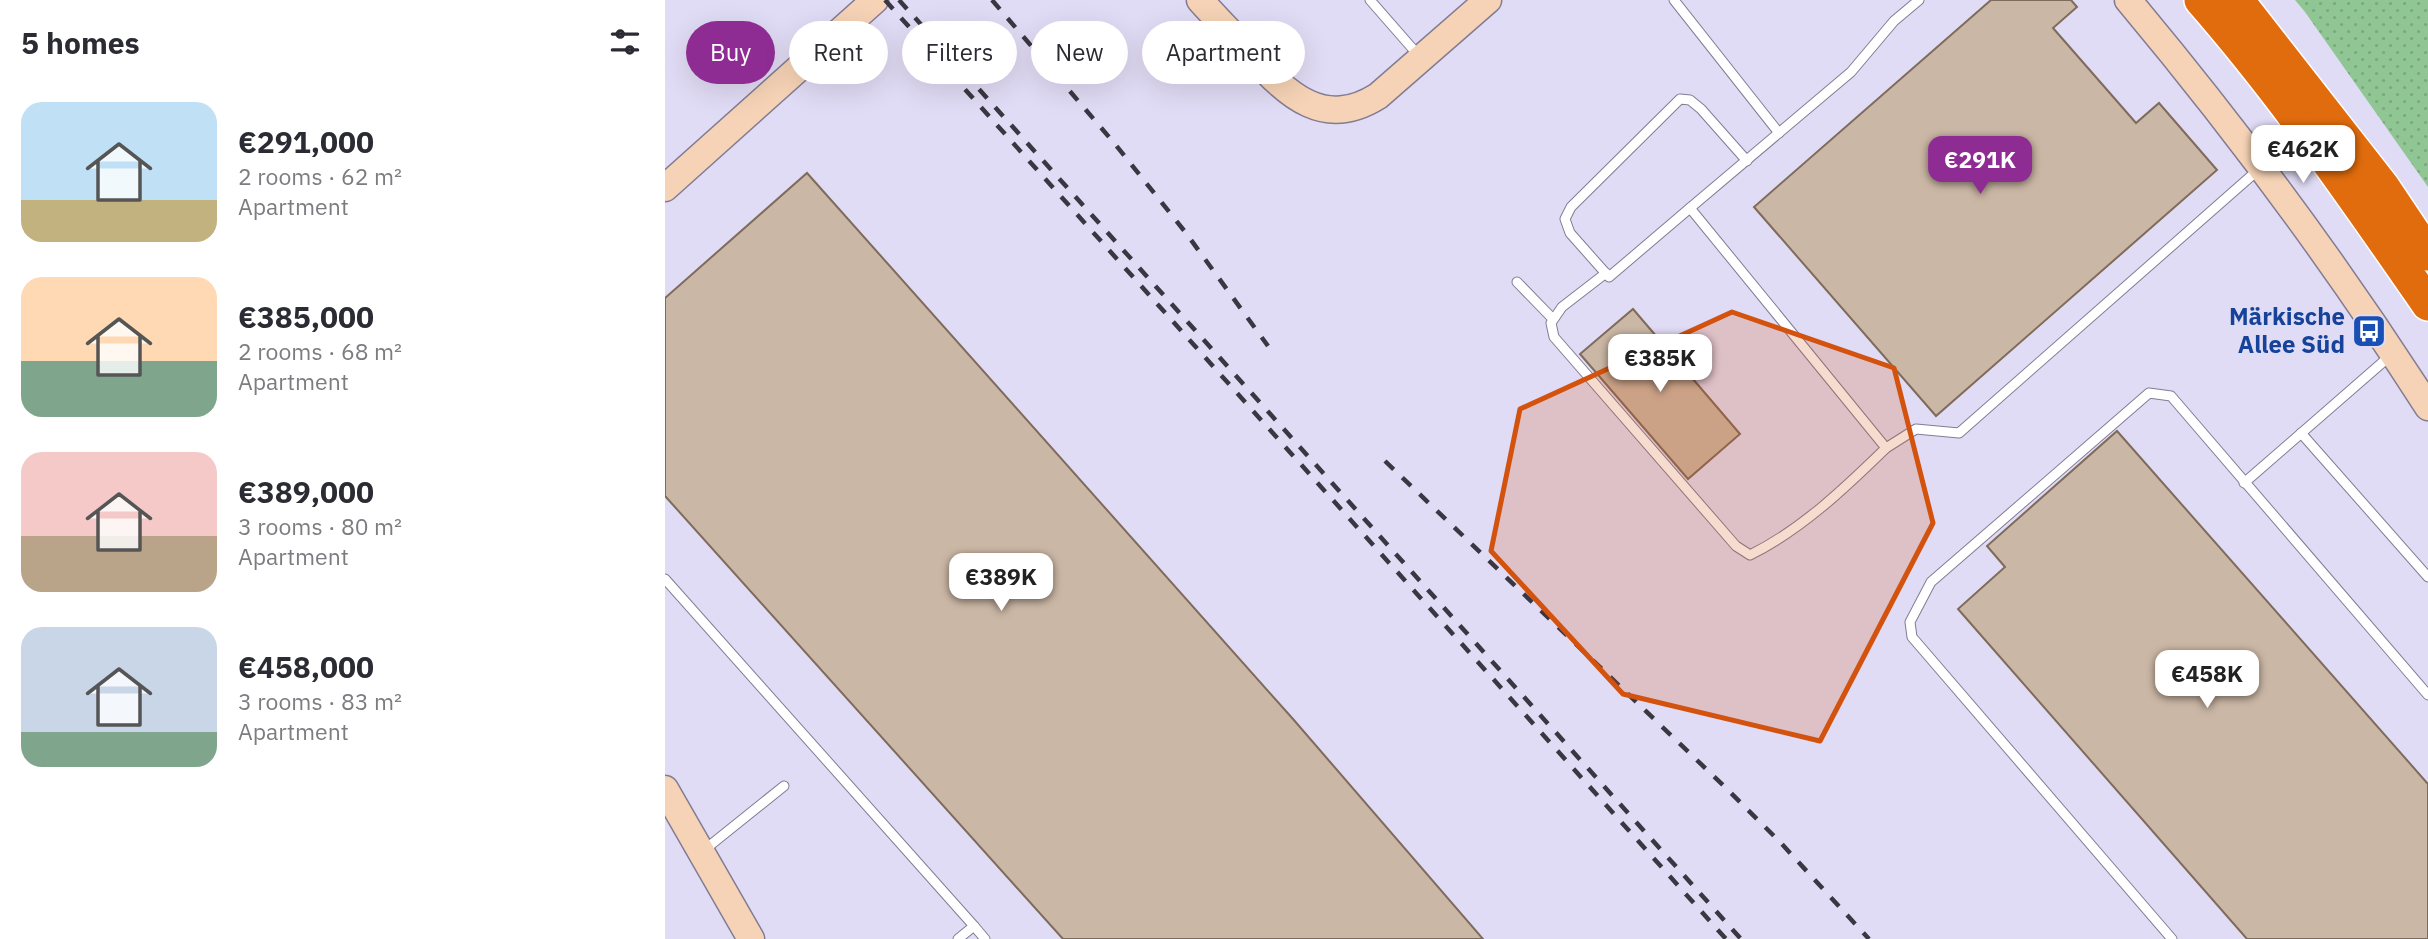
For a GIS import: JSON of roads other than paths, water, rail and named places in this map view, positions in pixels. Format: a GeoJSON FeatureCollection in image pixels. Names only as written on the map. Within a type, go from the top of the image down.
{"type":"FeatureCollection","features":[{"type":"Feature","properties":{"kind":"highway"},"geometry":{"type":"LineString","coordinates":[[2201,0],[2235,38],[2428,304]]}},
{"type":"Feature","properties":{"kind":"highway"},"geometry":{"type":"LineString","coordinates":[[2237,0],[2383,187],[2428,254]]}},
{"type":"Feature","properties":{"kind":"street"},"geometry":{"type":"LineString","coordinates":[[665,188],[875,0]]}},
{"type":"Feature","properties":{"kind":"street"},"geometry":{"type":"LineString","coordinates":[[1200,0],[1283,88],[1315,107],[1332,111],[1365,104],[1422,60],[1488,0]]}},
{"type":"Feature","properties":{"kind":"street"},"geometry":{"type":"LineString","coordinates":[[2128,0],[2180,62],[2327,257],[2428,407]]}},
{"type":"Feature","properties":{"kind":"street"},"geometry":{"type":"LineString","coordinates":[[665,789],[751,939]]}},
{"type":"Feature","properties":{"kind":"lane"},"geometry":{"type":"LineString","coordinates":[[1370,0],[1422,60]]}},
{"type":"Feature","properties":{"kind":"lane"},"geometry":{"type":"LineString","coordinates":[[1674,0],[1779,133]]}},
{"type":"Feature","properties":{"kind":"lane"},"geometry":{"type":"LineString","coordinates":[[1747,161],[1701,109],[1690,100],[1680,99],[1571,207],[1565,219],[1570,233],[1609,277],[1747,161],[1851,72],[1894,21],[1919,0]]}},
{"type":"Feature","properties":{"kind":"lane"},"geometry":{"type":"LineString","coordinates":[[1606,273],[1562,307],[1551,323],[1554,337],[1737,546],[1750,555],[1770,546],[1844,489],[1886,448],[1916,429],[1959,433],[2261,169]]}},
{"type":"Feature","properties":{"kind":"lane"},"geometry":{"type":"LineString","coordinates":[[1690,208],[1886,448]]}},
{"type":"Feature","properties":{"kind":"lane"},"geometry":{"type":"LineString","coordinates":[[1517,282],[1553,319]]}},
{"type":"Feature","properties":{"kind":"lane"},"geometry":{"type":"LineString","coordinates":[[2244,483],[2394,353]]}},
{"type":"Feature","properties":{"kind":"lane"},"geometry":{"type":"LineString","coordinates":[[2172,939],[1912,637],[1910,622],[1931,582],[2148,393],[2171,396],[2428,695]]}},
{"type":"Feature","properties":{"kind":"lane"},"geometry":{"type":"LineString","coordinates":[[2301,433],[2428,577]]}},
{"type":"Feature","properties":{"kind":"lane"},"geometry":{"type":"LineString","coordinates":[[665,579],[985,939]]}},
{"type":"Feature","properties":{"kind":"lane"},"geometry":{"type":"LineString","coordinates":[[702,852],[784,786]]}},
{"type":"Feature","properties":{"kind":"lane"},"geometry":{"type":"LineString","coordinates":[[958,939],[974,926]]}},
{"type":"Feature","properties":{"kind":"railway"},"geometry":{"type":"LineString","coordinates":[[885,0],[1726,939]]}},
{"type":"Feature","properties":{"kind":"railway"},"geometry":{"type":"LineString","coordinates":[[899,0],[1741,939]]}},
{"type":"Feature","properties":{"kind":"railway"},"geometry":{"type":"LineString","coordinates":[[992,0],[1115,144],[1186,233],[1268,346]]}},
{"type":"Feature","properties":{"kind":"railway"},"geometry":{"type":"LineString","coordinates":[[1385,461],[1726,788],[1869,939]]}},
{"type":"Feature","properties":{"kind":"place","name":"Märkische Allee Süd"},"geometry":{"type":"Point","coordinates":[2369,331]}}]}
